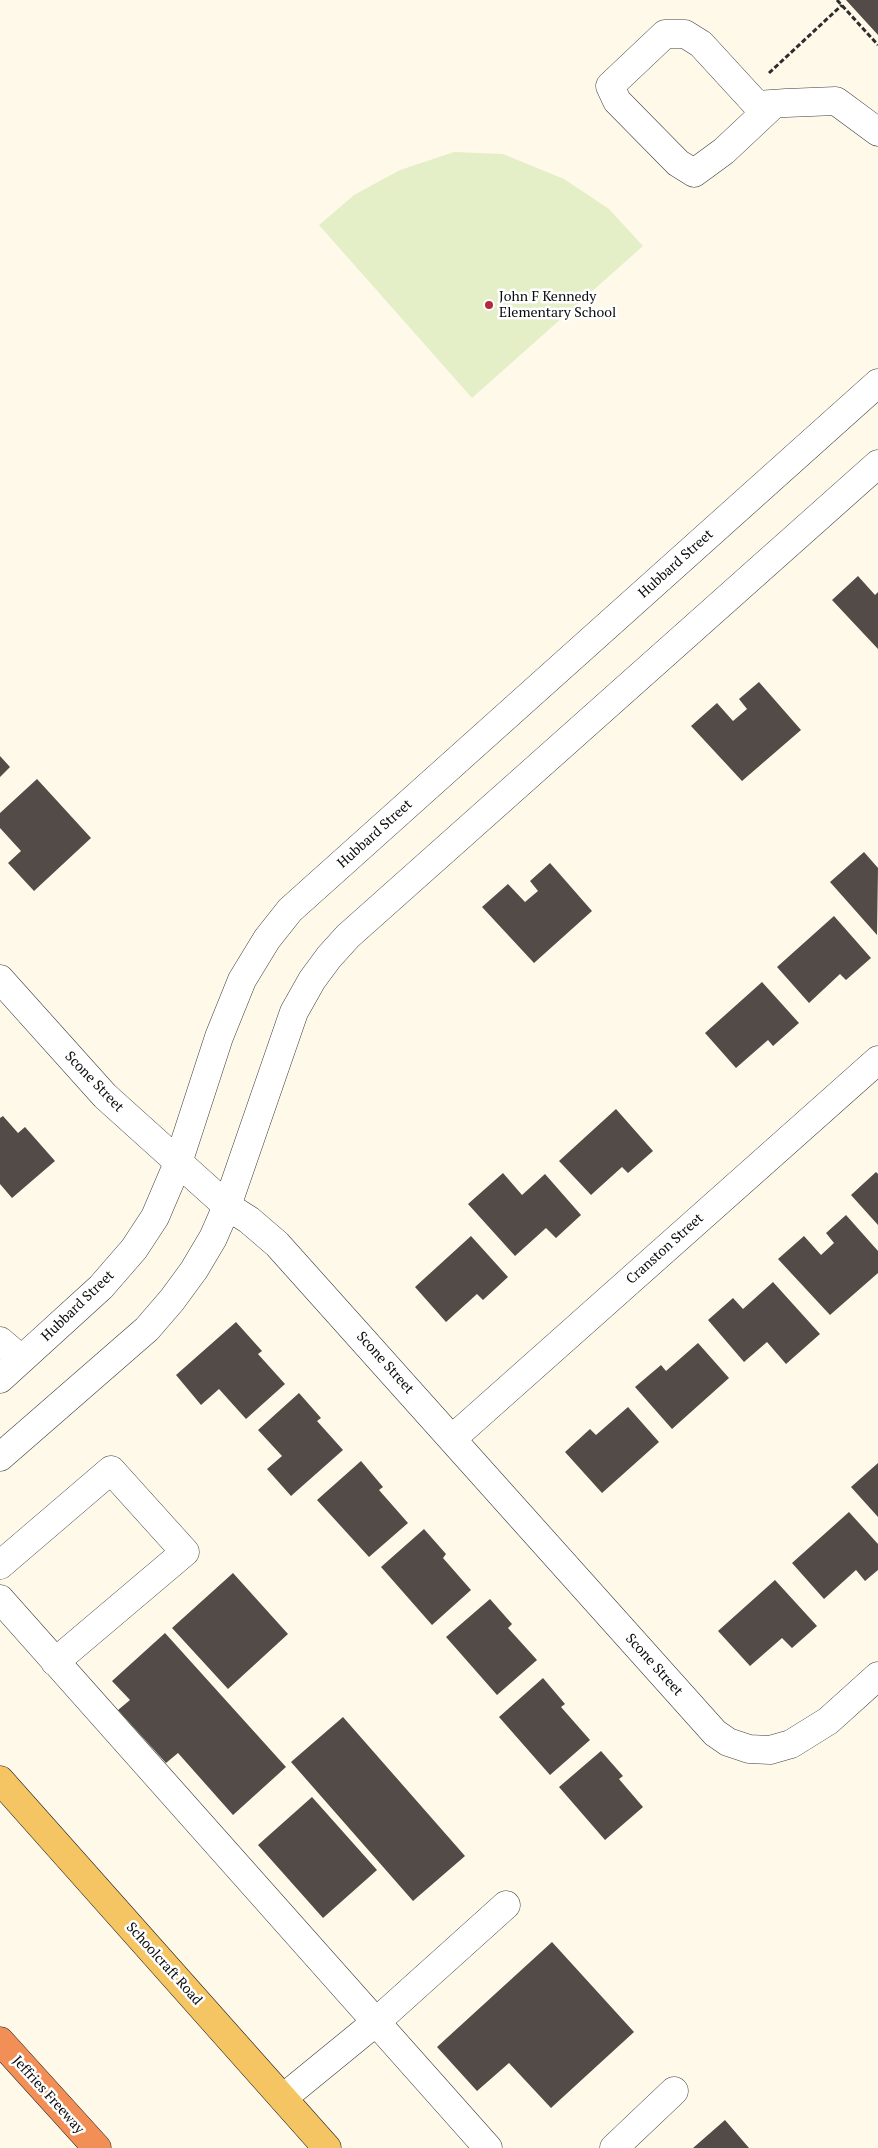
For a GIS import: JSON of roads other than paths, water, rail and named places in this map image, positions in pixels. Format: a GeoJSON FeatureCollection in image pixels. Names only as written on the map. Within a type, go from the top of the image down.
{"type":"FeatureCollection","features":[{"type":"Feature","properties":{"kind":"highway","name":"Jeffries Freeway"},"geometry":{"type":"LineString","coordinates":[[0,2042],[96,2148]]}},
{"type":"Feature","properties":{"kind":"main road","name":"Schoolcraft Road"},"geometry":{"type":"LineString","coordinates":[[0,1780],[327,2148]]}},
{"type":"Feature","properties":{"kind":"street"},"geometry":{"type":"LineString","coordinates":[[774,104],[724,151],[694,173],[678,163],[617,101],[610,86],[666,34],[685,34],[701,44],[757,105],[774,104],[836,102],[878,132]]}},
{"type":"Feature","properties":{"kind":"street","name":"Hubbard Street"},"geometry":{"type":"LineString","coordinates":[[0,1379],[101,1287],[134,1249],[155,1217],[178,1162],[219,1037],[242,980],[267,939],[290,910],[878,383]]}},
{"type":"Feature","properties":{"kind":"street"},"geometry":{"type":"LineString","coordinates":[[0,1457],[147,1329],[194,1270],[213,1238],[228,1206],[294,1012],[312,980],[329,957],[363,923],[878,464]]}},
{"type":"Feature","properties":{"kind":"street","name":"Scone Street"},"geometry":{"type":"LineString","coordinates":[[0,979],[105,1096],[228,1206],[249,1220],[278,1244],[715,1733],[728,1742],[748,1749],[770,1750],[791,1744],[828,1721],[878,1676]]}},
{"type":"Feature","properties":{"kind":"street","name":"Cranston Street"},"geometry":{"type":"LineString","coordinates":[[453,1438],[878,1060]]}},
{"type":"Feature","properties":{"kind":"street"},"geometry":{"type":"LineString","coordinates":[[0,1341],[22,1360]]}},
{"type":"Feature","properties":{"kind":"street"},"geometry":{"type":"LineString","coordinates":[[0,1564],[111,1470],[185,1552],[55,1662]]}},
{"type":"Feature","properties":{"kind":"street"},"geometry":{"type":"LineString","coordinates":[[0,1599],[488,2148]]}},
{"type":"Feature","properties":{"kind":"street"},"geometry":{"type":"LineString","coordinates":[[283,2098],[376,2022],[506,1905]]}},
{"type":"Feature","properties":{"kind":"street"},"geometry":{"type":"LineString","coordinates":[[614,2148],[674,2091]]}},
{"type":"Feature","properties":{"kind":"place","name":"John F Kennedy Elementary School"},"geometry":{"type":"Point","coordinates":[489,305]}}]}
